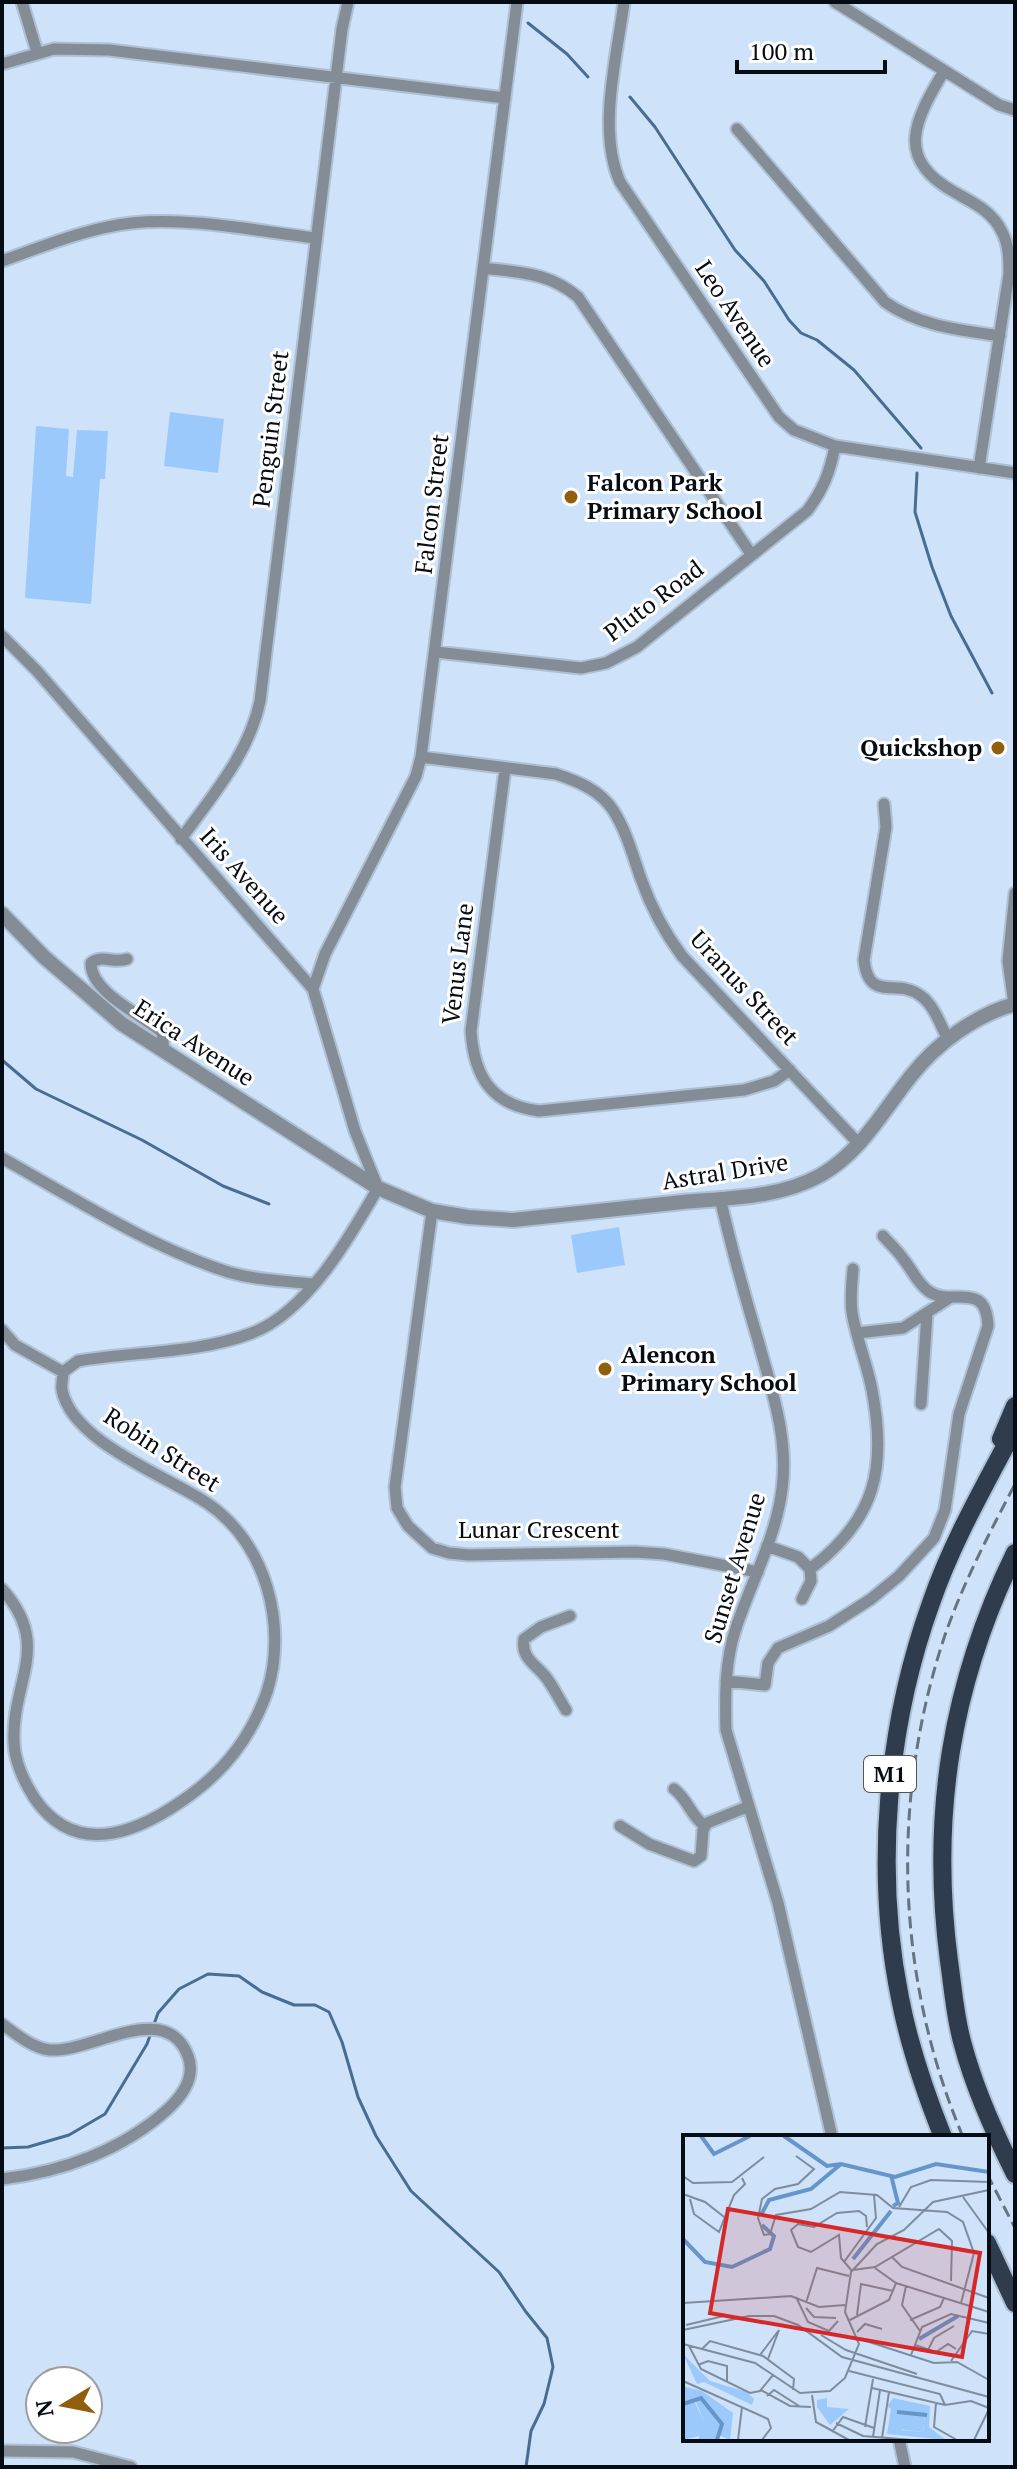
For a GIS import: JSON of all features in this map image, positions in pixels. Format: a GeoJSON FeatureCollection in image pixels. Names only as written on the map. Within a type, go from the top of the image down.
{"type":"FeatureCollection","features":[{"type":"Feature","properties":{"kind":"highway"},"geometry":{"type":"LineString","coordinates":[[962,1530],[1015,1406]]}},
{"type":"Feature","properties":{"kind":"highway","name":"M1"},"geometry":{"type":"LineString","coordinates":[[942,2135],[914,2057],[899,1997],[887,1863],[890,1776],[900,1715],[931,1602],[962,1530],[1015,1428]]}},
{"type":"Feature","properties":{"kind":"highway","name":"M1"},"geometry":{"type":"LineString","coordinates":[[1015,1553],[989,1608],[961,1696],[948,1762],[941,1855],[944,1921],[962,2042],[988,2118],[1015,2174]]}},
{"type":"Feature","properties":{"kind":"highway"},"geometry":{"type":"LineString","coordinates":[[989,2247],[1015,2303]]}},
{"type":"Feature","properties":{"kind":"street"},"geometry":{"type":"LineString","coordinates":[[22,2],[37,52]]}},
{"type":"Feature","properties":{"kind":"street","name":"Penguin Street"},"geometry":{"type":"LineString","coordinates":[[181,839],[237,760],[256,723],[315,238],[348,2]]}},
{"type":"Feature","properties":{"kind":"street","name":"Falcon Street"},"geometry":{"type":"LineString","coordinates":[[313,989],[325,954],[416,776],[421,757],[517,2]]}},
{"type":"Feature","properties":{"kind":"street","name":"Leo Avenue"},"geometry":{"type":"LineString","coordinates":[[624,2],[609,129],[613,166],[620,182],[769,405],[794,430],[835,446],[1015,473]]}},
{"type":"Feature","properties":{"kind":"street"},"geometry":{"type":"LineString","coordinates":[[835,2],[999,105],[1015,110]]}},
{"type":"Feature","properties":{"kind":"street"},"geometry":{"type":"LineString","coordinates":[[2,64],[54,49],[109,50],[505,98]]}},
{"type":"Feature","properties":{"kind":"street"},"geometry":{"type":"LineString","coordinates":[[944,71],[917,122],[914,137],[917,154],[923,169],[949,190],[980,206],[995,219],[1004,234],[1009,274],[979,468]]}},
{"type":"Feature","properties":{"kind":"street"},"geometry":{"type":"LineString","coordinates":[[737,129],[885,302],[908,316],[940,327],[1000,336]]}},
{"type":"Feature","properties":{"kind":"street"},"geometry":{"type":"LineString","coordinates":[[2,261],[75,236],[132,223],[183,224],[315,238]]}},
{"type":"Feature","properties":{"kind":"street"},"geometry":{"type":"LineString","coordinates":[[484,268],[547,277],[561,283],[578,297],[751,554]]}},
{"type":"Feature","properties":{"kind":"street","name":"Pluto Road"},"geometry":{"type":"LineString","coordinates":[[436,652],[581,668],[606,663],[637,647],[807,511],[829,473],[835,446]]}},
{"type":"Feature","properties":{"kind":"street","name":"Iris Avenue"},"geometry":{"type":"LineString","coordinates":[[2,636],[37,671],[313,989],[355,1131],[378,1188]]}},
{"type":"Feature","properties":{"kind":"street","name":"Uranus Street"},"geometry":{"type":"LineString","coordinates":[[421,757],[556,774],[577,780],[596,792],[612,808],[652,908],[667,936],[703,981],[859,1144]]}},
{"type":"Feature","properties":{"kind":"street","name":"Venus Lane"},"geometry":{"type":"LineString","coordinates":[[505,769],[471,1031],[475,1063],[489,1087],[523,1109],[539,1111],[744,1090],[774,1081],[790,1070]]}},
{"type":"Feature","properties":{"kind":"street"},"geometry":{"type":"LineString","coordinates":[[884,804],[886,827],[864,960],[867,977],[875,985],[922,996],[948,1040]]}},
{"type":"Feature","properties":{"kind":"street"},"geometry":{"type":"LineString","coordinates":[[1015,893],[1008,961],[1015,1004]]}},
{"type":"Feature","properties":{"kind":"street","name":"Erica Avenue"},"geometry":{"type":"LineString","coordinates":[[2,914],[122,1024],[378,1188]]}},
{"type":"Feature","properties":{"kind":"street"},"geometry":{"type":"LineString","coordinates":[[127,959],[98,958],[91,963],[91,969],[107,993],[162,1032],[164,1052]]}},
{"type":"Feature","properties":{"kind":"street","name":"Astral Drive"},"geometry":{"type":"LineString","coordinates":[[378,1188],[432,1211],[513,1220],[766,1193],[805,1182],[834,1165],[859,1144],[913,1073],[948,1040],[996,1010],[1015,1004]]}},
{"type":"Feature","properties":{"kind":"street"},"geometry":{"type":"LineString","coordinates":[[2,1158],[120,1224],[193,1258],[251,1277],[313,1284]]}},
{"type":"Feature","properties":{"kind":"street"},"geometry":{"type":"LineString","coordinates":[[2,1330],[15,1345],[63,1372],[78,1361],[194,1347],[253,1333],[274,1322],[313,1284],[378,1188]]}},
{"type":"Feature","properties":{"kind":"street","name":"Sunset Avenue"},"geometry":{"type":"LineString","coordinates":[[720,1198],[783,1443],[782,1488],[767,1546],[736,1629],[726,1681],[726,1730],[791,1952],[832,2135]]}},
{"type":"Feature","properties":{"kind":"street","name":"Lunar Crescent"},"geometry":{"type":"LineString","coordinates":[[432,1211],[395,1487],[397,1508],[408,1526],[432,1548],[469,1555],[635,1552],[664,1554],[758,1572]]}},
{"type":"Feature","properties":{"kind":"street"},"geometry":{"type":"LineString","coordinates":[[726,1681],[765,1685],[768,1663],[778,1648],[829,1626],[871,1599],[899,1576],[934,1538],[945,1510],[959,1414],[988,1326],[987,1313],[982,1303],[974,1298],[934,1295],[924,1289],[906,1261],[883,1236]]}},
{"type":"Feature","properties":{"kind":"street"},"geometry":{"type":"LineString","coordinates":[[810,1569],[834,1551],[853,1528],[873,1488],[877,1472],[872,1389],[852,1311],[853,1269]]}},
{"type":"Feature","properties":{"kind":"street"},"geometry":{"type":"LineString","coordinates":[[857,1333],[895,1330],[953,1296]]}},
{"type":"Feature","properties":{"kind":"street"},"geometry":{"type":"LineString","coordinates":[[921,1404],[927,1314]]}},
{"type":"Feature","properties":{"kind":"street","name":"Robin Street"},"geometry":{"type":"LineString","coordinates":[[2,1589],[23,1621],[29,1651],[16,1722],[14,1742],[17,1762],[26,1786],[40,1807],[57,1822],[79,1833],[95,1835],[134,1829],[196,1791],[246,1739],[260,1713],[272,1677],[274,1649],[274,1613],[267,1585],[254,1555],[236,1529],[208,1504],[103,1444],[88,1430],[70,1409],[62,1390],[63,1372]]}},
{"type":"Feature","properties":{"kind":"street"},"geometry":{"type":"LineString","coordinates":[[767,1546],[798,1557],[810,1569],[811,1581],[802,1599]]}},
{"type":"Feature","properties":{"kind":"street"},"geometry":{"type":"LineString","coordinates":[[566,1710],[547,1678],[528,1659],[522,1648],[524,1639],[541,1627],[570,1616]]}},
{"type":"Feature","properties":{"kind":"street"},"geometry":{"type":"LineString","coordinates":[[674,1789],[681,1794],[698,1822],[705,1826]]}},
{"type":"Feature","properties":{"kind":"street"},"geometry":{"type":"LineString","coordinates":[[705,1826],[747,1807]]}},
{"type":"Feature","properties":{"kind":"street"},"geometry":{"type":"LineString","coordinates":[[620,1826],[670,1854],[694,1861],[701,1856],[705,1826]]}},
{"type":"Feature","properties":{"kind":"street"},"geometry":{"type":"LineString","coordinates":[[2,2024],[31,2043],[49,2050],[77,2048],[136,2030],[166,2031],[189,2056],[191,2070],[188,2085],[178,2099],[151,2124],[121,2143],[88,2158],[33,2175],[2,2179]]}},
{"type":"Feature","properties":{"kind":"street"},"geometry":{"type":"LineString","coordinates":[[899,2441],[905,2467]]}},
{"type":"Feature","properties":{"kind":"street"},"geometry":{"type":"LineString","coordinates":[[2,2451],[73,2452],[101,2462],[131,2467]]}},
{"type":"Feature","properties":{"kind":"shaded area"},"geometry":{"type":"Polygon","coordinates":[[[170,412],[224,419],[218,473],[164,466],[170,412]]]}},
{"type":"Feature","properties":{"kind":"shaded area"},"geometry":{"type":"Polygon","coordinates":[[[36,426],[69,429],[66,476],[73,477],[77,430],[108,431],[105,479],[100,479],[91,604],[25,598],[36,426]]]}},
{"type":"Feature","properties":{"kind":"shaded area"},"geometry":{"type":"Polygon","coordinates":[[[619,1227],[625,1265],[577,1273],[571,1235],[619,1227]]]}},
{"type":"Feature","properties":{"kind":"waterway"},"geometry":{"type":"LineString","coordinates":[[528,23],[567,54],[588,77]]}},
{"type":"Feature","properties":{"kind":"waterway"},"geometry":{"type":"LineString","coordinates":[[630,97],[655,127],[735,250],[764,281],[789,320],[801,333],[817,340],[854,370],[921,448]]}},
{"type":"Feature","properties":{"kind":"waterway"},"geometry":{"type":"LineString","coordinates":[[917,473],[915,512],[932,567],[951,616],[992,693]]}},
{"type":"Feature","properties":{"kind":"waterway"},"geometry":{"type":"LineString","coordinates":[[2,1060],[36,1089],[142,1140],[223,1186],[269,1204]]}},
{"type":"Feature","properties":{"kind":"waterway"},"geometry":{"type":"LineString","coordinates":[[2,2148],[28,2147],[69,2135],[105,2114],[147,2044],[158,2013],[179,1989],[208,1974],[239,1976],[262,1992],[294,2005],[315,2005],[329,2012],[342,2042],[358,2097],[376,2136],[411,2191],[499,2272],[547,2338],[553,2367],[544,2404],[531,2431],[526,2467]]}},
{"type":"Feature","properties":{"kind":"railway"},"geometry":{"type":"LineString","coordinates":[[962,2135],[941,2077],[924,2015],[913,1952],[908,1889],[909,1826],[915,1763],[927,1700],[944,1638],[968,1579],[1015,1484]]}},
{"type":"Feature","properties":{"kind":"railway"},"geometry":{"type":"LineString","coordinates":[[989,2178],[1015,2228]]}},
{"type":"Feature","properties":{"kind":"place","name":"Falcon Park Primary School"},"geometry":{"type":"Point","coordinates":[571,497]}},
{"type":"Feature","properties":{"kind":"place","name":"Quickshop"},"geometry":{"type":"Point","coordinates":[998,748]}},
{"type":"Feature","properties":{"kind":"place","name":"Alencon Primary School"},"geometry":{"type":"Point","coordinates":[605,1369]}}]}
